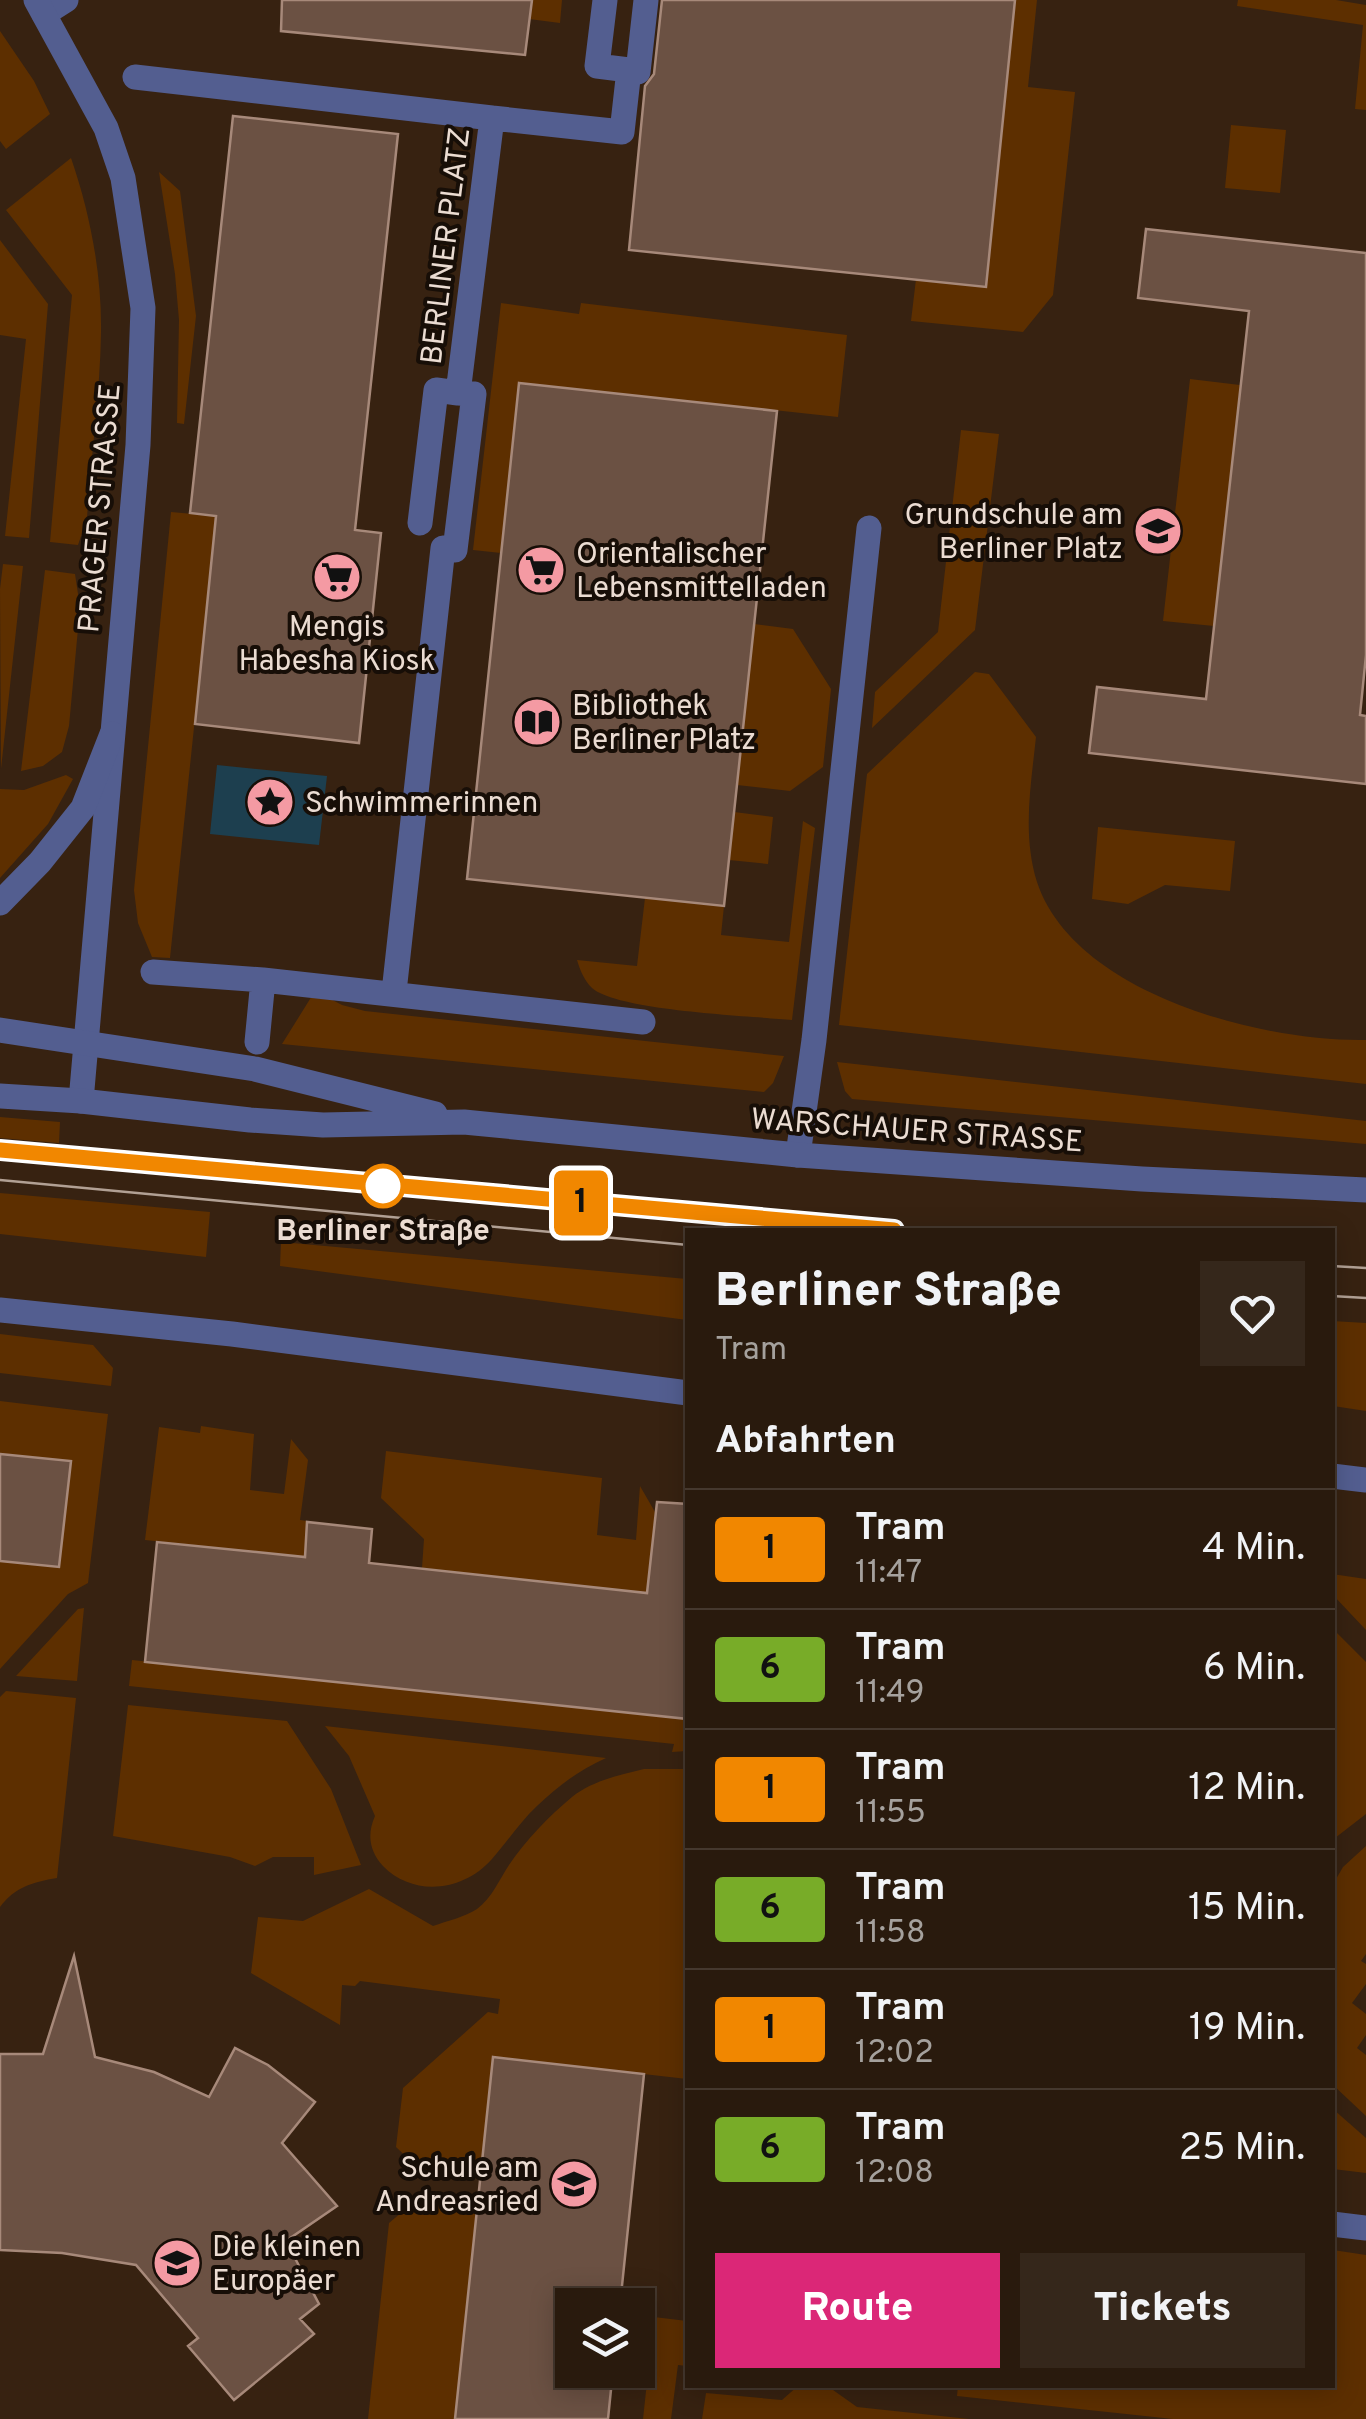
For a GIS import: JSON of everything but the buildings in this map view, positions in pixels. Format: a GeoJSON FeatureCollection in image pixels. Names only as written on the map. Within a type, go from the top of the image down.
{"type":"FeatureCollection","features":[{"type":"Feature","properties":{"kind":"street"},"geometry":{"type":"LineString","coordinates":[[605,0],[598,66],[629,70]]}},
{"type":"Feature","properties":{"kind":"street","name":"BERLINER PLATZ"},"geometry":{"type":"LineString","coordinates":[[458,393],[492,118],[622,132],[629,70],[638,72],[646,0]]}},
{"type":"Feature","properties":{"kind":"street","name":"PRAGER STRASSE"},"geometry":{"type":"LineString","coordinates":[[49,4],[106,128],[123,178],[143,308],[140,428],[87,1042]]}},
{"type":"Feature","properties":{"kind":"street"},"geometry":{"type":"LineString","coordinates":[[134,77],[492,118]]}},
{"type":"Feature","properties":{"kind":"street","name":"BERLINER PLATZ"},"geometry":{"type":"LineString","coordinates":[[436,390],[458,393],[474,394],[455,550],[416,545],[436,390]]}},
{"type":"Feature","properties":{"kind":"street"},"geometry":{"type":"LineString","coordinates":[[798,1154],[870,528]]}},
{"type":"Feature","properties":{"kind":"street","name":"BERLINER PLATZ"},"geometry":{"type":"LineString","coordinates":[[394,992],[443,548]]}},
{"type":"Feature","properties":{"kind":"street"},"geometry":{"type":"LineString","coordinates":[[0,903],[40,862],[83,808],[112,734]]}},
{"type":"Feature","properties":{"kind":"street"},"geometry":{"type":"LineString","coordinates":[[153,972],[394,992],[643,1022]]}},
{"type":"Feature","properties":{"kind":"street"},"geometry":{"type":"LineString","coordinates":[[257,1042],[264,980]]}},
{"type":"Feature","properties":{"kind":"street","name":"WARSCHAUER STRASSE"},"geometry":{"type":"LineString","coordinates":[[0,1030],[255,1069],[464,1122]]}},
{"type":"Feature","properties":{"kind":"street"},"geometry":{"type":"LineString","coordinates":[[81,1101],[87,1042]]}},
{"type":"Feature","properties":{"kind":"street","name":"WARSCHAUER STRASSE"},"geometry":{"type":"LineString","coordinates":[[0,1096],[250,1120],[322,1124],[464,1122],[798,1154],[1142,1179],[1366,1190]]}},
{"type":"Feature","properties":{"kind":"street"},"geometry":{"type":"LineString","coordinates":[[0,1310],[232,1334],[685,1393]]}},
{"type":"Feature","properties":{"kind":"street"},"geometry":{"type":"LineString","coordinates":[[1335,1476],[1366,1480]]}},
{"type":"Feature","properties":{"kind":"street"},"geometry":{"type":"LineString","coordinates":[[1335,2224],[1366,2228]]}},
{"type":"Feature","properties":{"kind":"shaded area"},"geometry":{"type":"Polygon","coordinates":[[[532,0],[562,0],[560,23],[529,19],[532,0]]]}},
{"type":"Feature","properties":{"kind":"shaded area"},"geometry":{"type":"Polygon","coordinates":[[[1015,0],[1037,0],[1028,87],[1075,92],[1053,295],[1023,332],[911,321],[916,279],[1015,0]]]}},
{"type":"Feature","properties":{"kind":"shaded area"},"geometry":{"type":"Polygon","coordinates":[[[1238,0],[1336,0],[1366,5],[1366,110],[1355,109],[1363,25],[1237,6],[1238,0]]]}},
{"type":"Feature","properties":{"kind":"shaded area"},"geometry":{"type":"Polygon","coordinates":[[[0,31],[34,81],[50,114],[6,149],[0,141],[0,31]]]}},
{"type":"Feature","properties":{"kind":"shaded area"},"geometry":{"type":"Polygon","coordinates":[[[1231,125],[1286,130],[1280,193],[1225,188],[1231,125]]]}},
{"type":"Feature","properties":{"kind":"shaded area"},"geometry":{"type":"Polygon","coordinates":[[[71,158],[94,244],[101,311],[87,518],[78,545],[50,542],[72,295],[6,210],[71,158]]]}},
{"type":"Feature","properties":{"kind":"shaded area"},"geometry":{"type":"Polygon","coordinates":[[[159,172],[180,191],[196,316],[184,424],[177,423],[179,320],[159,172]]]}},
{"type":"Feature","properties":{"kind":"shaded area"},"geometry":{"type":"Polygon","coordinates":[[[0,240],[48,304],[29,538],[5,536],[26,339],[0,335],[0,240]]]}},
{"type":"Feature","properties":{"kind":"shaded area"},"geometry":{"type":"Polygon","coordinates":[[[501,303],[579,314],[581,303],[847,335],[838,417],[520,383],[501,553],[473,550],[501,303]]]}},
{"type":"Feature","properties":{"kind":"shaded area"},"geometry":{"type":"Polygon","coordinates":[[[1190,379],[1240,385],[1214,626],[1163,621],[1190,379]]]}},
{"type":"Feature","properties":{"kind":"shaded area"},"geometry":{"type":"Polygon","coordinates":[[[961,430],[999,434],[975,630],[872,728],[875,692],[938,632],[961,430]]]}},
{"type":"Feature","properties":{"kind":"shaded area"},"geometry":{"type":"Polygon","coordinates":[[[171,512],[216,516],[170,958],[152,957],[138,923],[134,890],[171,512]]]}},
{"type":"Feature","properties":{"kind":"shaded area"},"geometry":{"type":"Polygon","coordinates":[[[3,564],[23,566],[1,769],[0,589],[3,564]]]}},
{"type":"Feature","properties":{"kind":"shaded area"},"geometry":{"type":"Polygon","coordinates":[[[45,570],[75,574],[80,607],[69,726],[62,752],[43,766],[21,771],[45,570]]]}},
{"type":"Feature","properties":{"kind":"shaded area"},"geometry":{"type":"Polygon","coordinates":[[[754,624],[793,629],[831,689],[823,767],[790,791],[737,785],[754,624]]]}},
{"type":"Feature","properties":{"kind":"shaded area"},"geometry":{"type":"Polygon","coordinates":[[[975,672],[989,674],[1036,737],[1029,810],[1032,864],[1057,921],[1089,954],[1130,982],[1176,1004],[1276,1032],[1366,1040],[1366,1084],[839,1025],[867,774],[975,672]]]}},
{"type":"Feature","properties":{"kind":"shaded area"},"geometry":{"type":"Polygon","coordinates":[[[66,775],[73,779],[48,824],[0,878],[0,789],[24,790],[66,775]]]}},
{"type":"Feature","properties":{"kind":"shaded area"},"geometry":{"type":"Polygon","coordinates":[[[734,812],[773,817],[768,864],[729,860],[734,812]]]}},
{"type":"Feature","properties":{"kind":"shaded area"},"geometry":{"type":"Polygon","coordinates":[[[803,821],[815,828],[792,1020],[628,1002],[606,996],[587,982],[577,960],[637,966],[645,898],[724,906],[721,935],[789,942],[803,821]]]}},
{"type":"Feature","properties":{"kind":"shaded area"},"geometry":{"type":"Polygon","coordinates":[[[1098,827],[1235,841],[1230,891],[1165,885],[1128,904],[1092,899],[1098,827]]]}},
{"type":"Feature","properties":{"kind":"shaded area"},"geometry":{"type":"Polygon","coordinates":[[[315,991],[365,1011],[784,1056],[773,1083],[764,1092],[282,1044],[315,991]]]}},
{"type":"Feature","properties":{"kind":"shaded area"},"geometry":{"type":"Polygon","coordinates":[[[837,1062],[1366,1121],[1366,1144],[852,1099],[845,1091],[837,1062]]]}},
{"type":"Feature","properties":{"kind":"shaded area"},"geometry":{"type":"Polygon","coordinates":[[[0,1117],[60,1122],[59,1143],[0,1138],[0,1117]]]}},
{"type":"Feature","properties":{"kind":"shaded area"},"geometry":{"type":"Polygon","coordinates":[[[0,1193],[210,1212],[206,1257],[0,1234],[0,1193]]]}},
{"type":"Feature","properties":{"kind":"shaded area"},"geometry":{"type":"Polygon","coordinates":[[[281,1242],[685,1279],[685,1320],[280,1266],[281,1242]]]}},
{"type":"Feature","properties":{"kind":"shaded area"},"geometry":{"type":"Polygon","coordinates":[[[1335,1321],[1366,1323],[1366,1411],[1335,1406],[1335,1321]]]}},
{"type":"Feature","properties":{"kind":"shaded area"},"geometry":{"type":"Polygon","coordinates":[[[0,1334],[93,1345],[113,1368],[111,1386],[0,1373],[0,1334]]]}},
{"type":"Feature","properties":{"kind":"shaded area"},"geometry":{"type":"Polygon","coordinates":[[[0,1401],[108,1414],[88,1583],[68,1594],[0,1669],[0,1561],[59,1567],[71,1461],[0,1454],[0,1401]]]}},
{"type":"Feature","properties":{"kind":"shaded area"},"geometry":{"type":"Polygon","coordinates":[[[201,1426],[254,1434],[250,1490],[284,1494],[291,1439],[308,1460],[300,1520],[307,1521],[305,1557],[145,1540],[159,1427],[200,1433],[201,1426]]]}},
{"type":"Feature","properties":{"kind":"shaded area"},"geometry":{"type":"Polygon","coordinates":[[[386,1451],[602,1478],[597,1535],[636,1540],[640,1486],[655,1512],[647,1593],[422,1568],[424,1539],[381,1498],[386,1451]]]}},
{"type":"Feature","properties":{"kind":"shaded area"},"geometry":{"type":"Polygon","coordinates":[[[1335,1574],[1366,1579],[1366,1630],[1335,1597],[1335,1574]]]}},
{"type":"Feature","properties":{"kind":"shaded area"},"geometry":{"type":"Polygon","coordinates":[[[84,1608],[77,1681],[16,1676],[78,1609],[84,1608]]]}},
{"type":"Feature","properties":{"kind":"shaded area"},"geometry":{"type":"Polygon","coordinates":[[[1335,1631],[1366,1662],[1366,1814],[1335,1838],[1335,1631]]]}},
{"type":"Feature","properties":{"kind":"shaded area"},"geometry":{"type":"Polygon","coordinates":[[[132,1660],[685,1719],[685,1751],[672,1752],[674,1744],[129,1686],[132,1660]]]}},
{"type":"Feature","properties":{"kind":"shaded area"},"geometry":{"type":"Polygon","coordinates":[[[6,1691],[76,1698],[57,1878],[25,1886],[0,1907],[0,1697],[6,1691]]]}},
{"type":"Feature","properties":{"kind":"shaded area"},"geometry":{"type":"Polygon","coordinates":[[[128,1705],[287,1721],[331,1789],[361,1865],[314,1875],[314,1857],[273,1857],[255,1866],[230,1857],[113,1836],[128,1705]]]}},
{"type":"Feature","properties":{"kind":"shaded area"},"geometry":{"type":"Polygon","coordinates":[[[325,1726],[606,1758],[578,1773],[545,1799],[480,1870],[453,1884],[423,1886],[395,1876],[378,1860],[371,1842],[375,1816],[349,1756],[325,1726]]]}},
{"type":"Feature","properties":{"kind":"shaded area"},"geometry":{"type":"Polygon","coordinates":[[[644,1769],[685,1769],[685,2079],[494,2057],[481,2177],[421,2171],[396,2147],[403,2088],[488,2012],[498,2014],[500,1999],[360,1981],[355,1986],[342,1985],[340,2025],[251,1973],[258,1917],[303,1921],[369,1889],[433,1926],[461,1917],[487,1900],[522,1847],[572,1797],[616,1776],[644,1769]]]}},
{"type":"Feature","properties":{"kind":"shaded area"},"geometry":{"type":"Polygon","coordinates":[[[1366,1846],[1366,1954],[1361,1961],[1366,1964],[1366,1984],[1352,2003],[1366,2014],[1366,2035],[1357,2048],[1366,2055],[1366,2116],[1335,2087],[1335,1881],[1343,1867],[1366,1846]]]}},
{"type":"Feature","properties":{"kind":"shaded area"},"geometry":{"type":"Polygon","coordinates":[[[1335,2111],[1366,2138],[1366,2173],[1335,2169],[1335,2111]]]}},
{"type":"Feature","properties":{"kind":"shaded area"},"geometry":{"type":"Polygon","coordinates":[[[414,2202],[477,2209],[455,2419],[368,2419],[389,2223],[414,2202]]]}},
{"type":"Feature","properties":{"kind":"shaded area"},"geometry":{"type":"Polygon","coordinates":[[[1335,2250],[1366,2255],[1366,2419],[1173,2419],[957,2396],[958,2388],[1335,2388],[1335,2250]]]}},
{"type":"Feature","properties":{"kind":"shaded area"},"geometry":{"type":"Polygon","coordinates":[[[655,2317],[685,2321],[685,2366],[678,2365],[671,2419],[643,2419],[646,2388],[655,2388],[655,2317]]]}},
{"type":"Feature","properties":{"kind":"shaded area"},"geometry":{"type":"Polygon","coordinates":[[[796,2388],[830,2388],[857,2407],[969,2419],[702,2419],[706,2393],[782,2400],[796,2388]]]}},
{"type":"Feature","properties":{"kind":"water","name":"Schwimmerinnen"},"geometry":{"type":"Polygon","coordinates":[[[217,765],[327,776],[319,845],[210,834],[217,765]]]}},
{"type":"Feature","properties":{"kind":"tram line"},"geometry":{"type":"LineString","coordinates":[[0,1150],[871,1228]]}},
{"type":"Feature","properties":{"kind":"tram line","name":"1"},"geometry":{"type":"LineString","coordinates":[[0,1150],[871,1228]]}},
{"type":"Feature","properties":{"kind":"tram line"},"geometry":{"type":"LineString","coordinates":[[0,1180],[685,1245]]}},
{"type":"Feature","properties":{"kind":"tram line"},"geometry":{"type":"LineString","coordinates":[[1335,1266],[1366,1268]]}},
{"type":"Feature","properties":{"kind":"tram line"},"geometry":{"type":"LineString","coordinates":[[1335,1296],[1366,1298]]}},
{"type":"Feature","properties":{"kind":"place","name":"Grundschule am Berliner Platz"},"geometry":{"type":"Point","coordinates":[1158,531]}},
{"type":"Feature","properties":{"kind":"place","name":"Orientalischer Lebensmittelladen"},"geometry":{"type":"Point","coordinates":[541,570]}},
{"type":"Feature","properties":{"kind":"place","name":"Mengis Habesha Kiosk"},"geometry":{"type":"Point","coordinates":[337,577]}},
{"type":"Feature","properties":{"kind":"place","name":"Bibliothek Berliner Platz"},"geometry":{"type":"Point","coordinates":[537,722]}},
{"type":"Feature","properties":{"kind":"place","name":"Schwimmerinnen"},"geometry":{"type":"Point","coordinates":[270,802]}},
{"type":"Feature","properties":{"kind":"place","name":"Berliner Straße"},"geometry":{"type":"Point","coordinates":[383,1186]}},
{"type":"Feature","properties":{"kind":"place","name":"Schule am Andreasried"},"geometry":{"type":"Point","coordinates":[574,2184]}},
{"type":"Feature","properties":{"kind":"place","name":"Die kleinen Europäer"},"geometry":{"type":"Point","coordinates":[177,2263]}}]}
